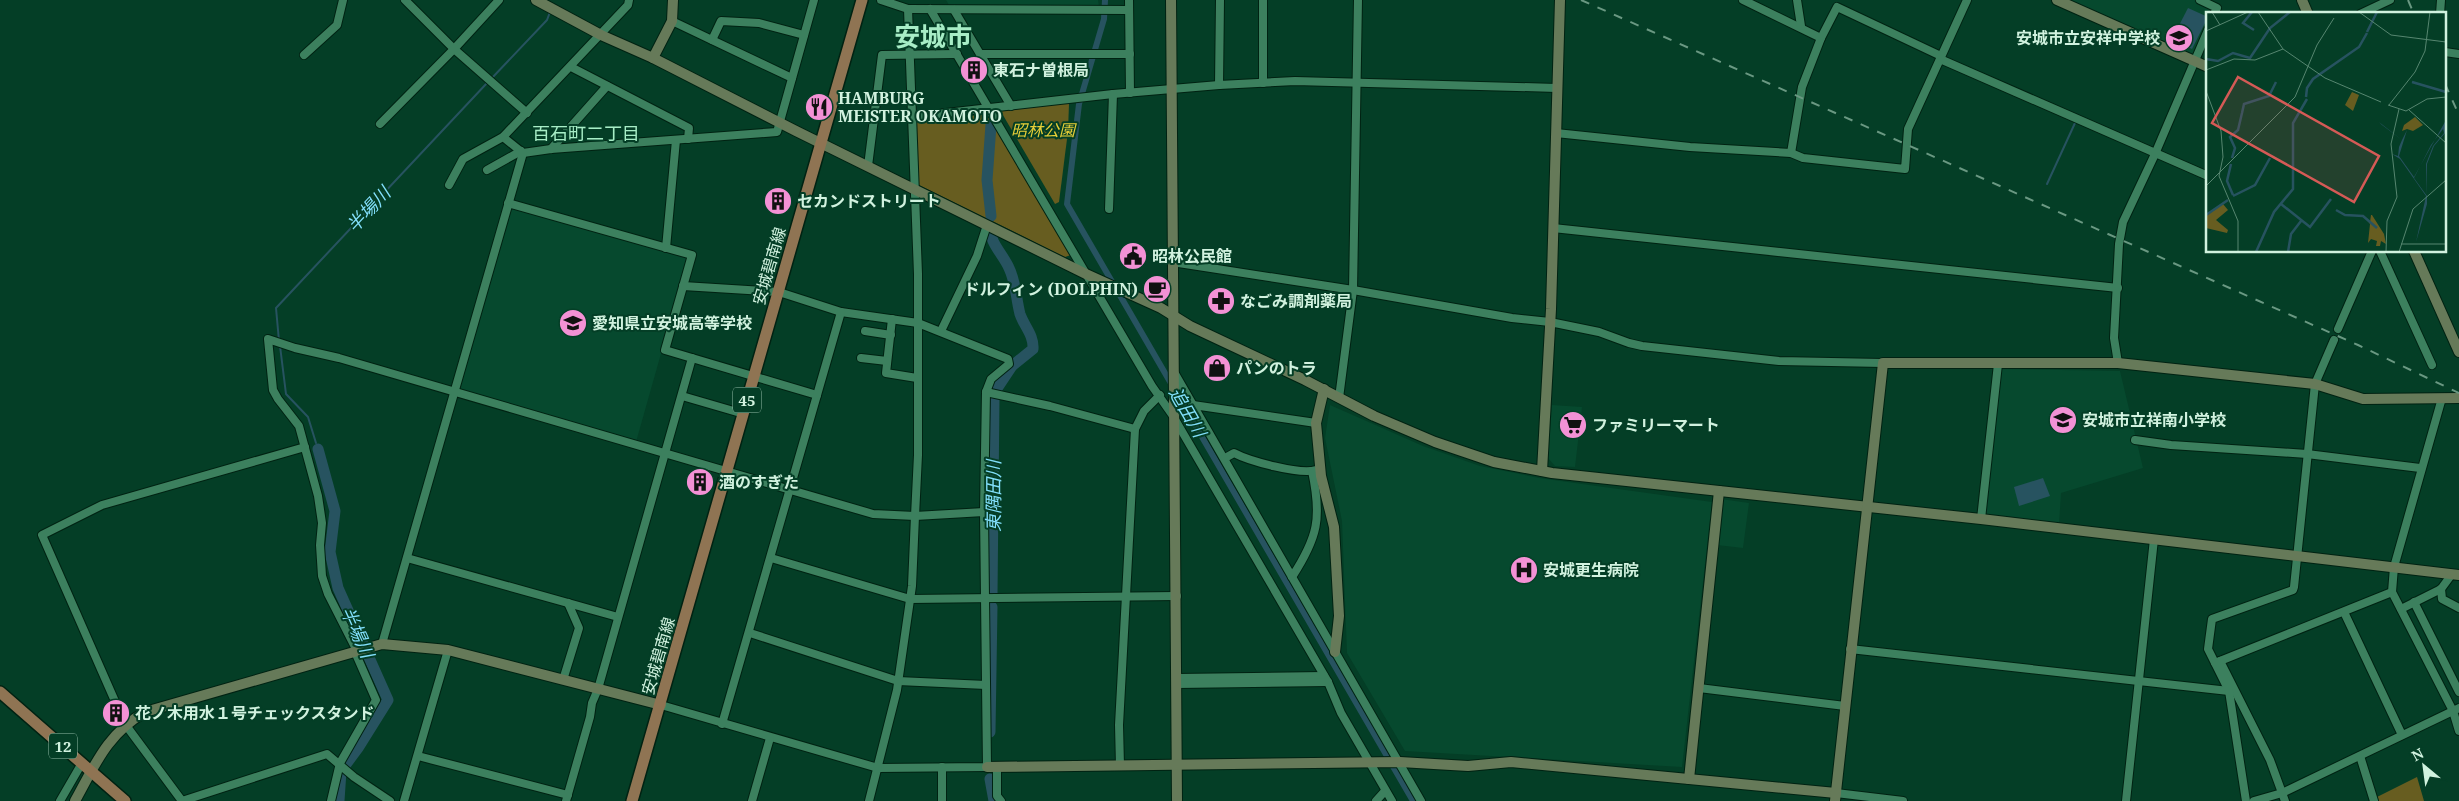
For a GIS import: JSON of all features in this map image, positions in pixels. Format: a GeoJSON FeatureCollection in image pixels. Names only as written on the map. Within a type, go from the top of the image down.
{"type":"FeatureCollection","features":[{"type":"Feature","properties":{"kind":"main road","name":"安城碧南線"},"geometry":{"type":"LineString","coordinates":[[632,801],[862,0]]}},
{"type":"Feature","properties":{"kind":"main road","name":"12"},"geometry":{"type":"LineString","coordinates":[[0,692],[125,801]]}},
{"type":"Feature","properties":{"kind":"street"},"geometry":{"type":"LineString","coordinates":[[304,56],[337,25],[343,0]]}},
{"type":"Feature","properties":{"kind":"street"},"geometry":{"type":"LineString","coordinates":[[405,0],[454,49],[527,113]]}},
{"type":"Feature","properties":{"kind":"street"},"geometry":{"type":"LineString","coordinates":[[380,124],[499,0]]}},
{"type":"Feature","properties":{"kind":"street"},"geometry":{"type":"LineString","coordinates":[[536,0],[601,35],[653,58],[914,189],[1172,315],[1190,326],[1324,389],[1374,416],[1435,442],[1494,462],[1542,471],[1865,508],[1980,519],[2456,575]]}},
{"type":"Feature","properties":{"kind":"street"},"geometry":{"type":"LineString","coordinates":[[449,185],[463,159],[503,137],[571,68],[628,5],[628,0]]}},
{"type":"Feature","properties":{"kind":"street"},"geometry":{"type":"LineString","coordinates":[[653,58],[672,21],[673,0]]}},
{"type":"Feature","properties":{"kind":"street"},"geometry":{"type":"LineString","coordinates":[[487,170],[522,152],[777,132],[814,0]]}},
{"type":"Feature","properties":{"kind":"street"},"geometry":{"type":"LineString","coordinates":[[881,0],[908,9],[1129,10]]}},
{"type":"Feature","properties":{"kind":"street"},"geometry":{"type":"LineString","coordinates":[[1129,0],[1130,93]]}},
{"type":"Feature","properties":{"kind":"street"},"geometry":{"type":"LineString","coordinates":[[1171,0],[1172,315],[1177,596],[1177,801]]}},
{"type":"Feature","properties":{"kind":"street"},"geometry":{"type":"LineString","coordinates":[[1220,0],[1220,85]]}},
{"type":"Feature","properties":{"kind":"street"},"geometry":{"type":"LineString","coordinates":[[1263,0],[1263,83]]}},
{"type":"Feature","properties":{"kind":"street"},"geometry":{"type":"LineString","coordinates":[[1339,398],[1353,290],[1358,0]]}},
{"type":"Feature","properties":{"kind":"street"},"geometry":{"type":"LineString","coordinates":[[1542,471],[1550,322],[1560,0]]}},
{"type":"Feature","properties":{"kind":"street"},"geometry":{"type":"LineString","coordinates":[[1743,0],[1801,26],[1821,38]]}},
{"type":"Feature","properties":{"kind":"street"},"geometry":{"type":"LineString","coordinates":[[1797,0],[1801,26]]}},
{"type":"Feature","properties":{"kind":"street"},"geometry":{"type":"LineString","coordinates":[[1556,133],[1690,147],[1792,153],[1803,158],[1905,169],[1908,130],[1967,0]]}},
{"type":"Feature","properties":{"kind":"street"},"geometry":{"type":"LineString","coordinates":[[2057,0],[2206,66]]}},
{"type":"Feature","properties":{"kind":"street"},"geometry":{"type":"LineString","coordinates":[[2200,0],[2216,8],[2215,12]]}},
{"type":"Feature","properties":{"kind":"street"},"geometry":{"type":"LineString","coordinates":[[2364,12],[2390,0]]}},
{"type":"Feature","properties":{"kind":"street"},"geometry":{"type":"LineString","coordinates":[[1792,153],[1797,123],[1798,100],[1821,38],[1837,7],[1941,58],[2206,175]]}},
{"type":"Feature","properties":{"kind":"street"},"geometry":{"type":"LineString","coordinates":[[930,8],[1152,386],[1173,410],[1326,679],[1368,763],[1392,801]]}},
{"type":"Feature","properties":{"kind":"street"},"geometry":{"type":"LineString","coordinates":[[870,801],[898,681],[910,599],[915,516],[918,322],[908,9]]}},
{"type":"Feature","properties":{"kind":"street"},"geometry":{"type":"LineString","coordinates":[[954,10],[1011,106]]}},
{"type":"Feature","properties":{"kind":"street"},"geometry":{"type":"LineString","coordinates":[[672,21],[792,78]]}},
{"type":"Feature","properties":{"kind":"street"},"geometry":{"type":"LineString","coordinates":[[712,40],[721,22],[759,23],[804,35]]}},
{"type":"Feature","properties":{"kind":"street"},"geometry":{"type":"LineString","coordinates":[[2118,363],[2114,338],[2119,244],[2123,222],[2155,154],[2206,35]]}},
{"type":"Feature","properties":{"kind":"street"},"geometry":{"type":"LineString","coordinates":[[2446,52],[2459,54]]}},
{"type":"Feature","properties":{"kind":"street"},"geometry":{"type":"LineString","coordinates":[[868,166],[882,55],[957,54]]}},
{"type":"Feature","properties":{"kind":"street"},"geometry":{"type":"LineString","coordinates":[[980,54],[1130,54]]}},
{"type":"Feature","properties":{"kind":"street"},"geometry":{"type":"LineString","coordinates":[[571,68],[689,128],[688,139]]}},
{"type":"Feature","properties":{"kind":"street"},"geometry":{"type":"LineString","coordinates":[[911,117],[1172,88],[1295,81],[1556,88]]}},
{"type":"Feature","properties":{"kind":"street"},"geometry":{"type":"LineString","coordinates":[[551,149],[607,86]]}},
{"type":"Feature","properties":{"kind":"street"},"geometry":{"type":"LineString","coordinates":[[1109,209],[1113,94]]}},
{"type":"Feature","properties":{"kind":"street"},"geometry":{"type":"LineString","coordinates":[[503,137],[522,152]]}},
{"type":"Feature","properties":{"kind":"street"},"geometry":{"type":"LineString","coordinates":[[666,248],[676,140]]}},
{"type":"Feature","properties":{"kind":"street"},"geometry":{"type":"LineString","coordinates":[[382,644],[522,152]]}},
{"type":"Feature","properties":{"kind":"street"},"geometry":{"type":"LineString","coordinates":[[508,203],[692,255],[665,350],[817,395]]}},
{"type":"Feature","properties":{"kind":"street"},"geometry":{"type":"LineString","coordinates":[[941,331],[977,256],[987,225]]}},
{"type":"Feature","properties":{"kind":"street"},"geometry":{"type":"LineString","coordinates":[[1553,228],[2118,288]]}},
{"type":"Feature","properties":{"kind":"street"},"geometry":{"type":"LineString","coordinates":[[2338,329],[2372,252]]}},
{"type":"Feature","properties":{"kind":"street"},"geometry":{"type":"LineString","coordinates":[[2380,252],[2432,365]]}},
{"type":"Feature","properties":{"kind":"street"},"geometry":{"type":"LineString","coordinates":[[2414,252],[2459,352]]}},
{"type":"Feature","properties":{"kind":"street"},"geometry":{"type":"LineString","coordinates":[[1172,262],[1353,290],[1512,318],[1550,322],[1599,332],[1629,344],[1779,361],[1998,364],[2118,363],[2315,384],[2363,399],[2459,398]]}},
{"type":"Feature","properties":{"kind":"street"},"geometry":{"type":"LineString","coordinates":[[683,286],[779,292],[841,312],[918,322],[1008,359],[1009,364],[991,379],[986,392],[984,512],[986,685],[992,767],[997,796],[1001,801]]}},
{"type":"Feature","properties":{"kind":"street"},"geometry":{"type":"LineString","coordinates":[[722,724],[750,634],[841,312]]}},
{"type":"Feature","properties":{"kind":"street"},"geometry":{"type":"LineString","coordinates":[[892,320],[886,373],[918,378]]}},
{"type":"Feature","properties":{"kind":"street"},"geometry":{"type":"LineString","coordinates":[[865,331],[891,335]]}},
{"type":"Feature","properties":{"kind":"street"},"geometry":{"type":"LineString","coordinates":[[331,801],[340,764],[376,700],[361,650],[328,594],[322,576],[320,545],[321,510],[305,448],[294,418],[273,390],[268,339],[873,514],[915,516],[984,512]]}},
{"type":"Feature","properties":{"kind":"street"},"geometry":{"type":"LineString","coordinates":[[2283,797],[2270,760],[2218,662],[2208,649],[2212,619],[2293,590],[2315,384],[2334,340]]}},
{"type":"Feature","properties":{"kind":"street"},"geometry":{"type":"LineString","coordinates":[[418,756],[567,798],[590,717],[592,703],[598,689],[692,358]]}},
{"type":"Feature","properties":{"kind":"street"},"geometry":{"type":"LineString","coordinates":[[861,358],[888,361]]}},
{"type":"Feature","properties":{"kind":"street"},"geometry":{"type":"LineString","coordinates":[[1835,797],[1865,508],[1883,363]]}},
{"type":"Feature","properties":{"kind":"street"},"geometry":{"type":"LineString","coordinates":[[1980,519],[1998,364]]}},
{"type":"Feature","properties":{"kind":"street"},"geometry":{"type":"LineString","coordinates":[[1174,371],[1421,801]]}},
{"type":"Feature","properties":{"kind":"street"},"geometry":{"type":"LineString","coordinates":[[1292,577],[1315,536],[1317,493],[1316,423],[1324,389]]}},
{"type":"Feature","properties":{"kind":"street"},"geometry":{"type":"LineString","coordinates":[[986,392],[1050,406],[1135,429]]}},
{"type":"Feature","properties":{"kind":"street"},"geometry":{"type":"LineString","coordinates":[[1120,766],[1119,724],[1128,597],[1135,429],[1144,412],[1160,395]]}},
{"type":"Feature","properties":{"kind":"street"},"geometry":{"type":"LineString","coordinates":[[682,396],[744,414]]}},
{"type":"Feature","properties":{"kind":"street"},"geometry":{"type":"LineString","coordinates":[[2442,398],[2420,468],[2394,567],[2392,592],[2456,710],[2459,731]]}},
{"type":"Feature","properties":{"kind":"street"},"geometry":{"type":"LineString","coordinates":[[1193,405],[1316,423]]}},
{"type":"Feature","properties":{"kind":"street"},"geometry":{"type":"LineString","coordinates":[[2135,440],[2171,445],[2307,454],[2420,468]]}},
{"type":"Feature","properties":{"kind":"street"},"geometry":{"type":"LineString","coordinates":[[305,448],[102,504],[42,535],[126,724],[182,801],[327,754],[390,801]]}},
{"type":"Feature","properties":{"kind":"street"},"geometry":{"type":"LineString","coordinates":[[1225,458],[1234,453],[1249,461],[1317,470],[1321,476],[1334,527],[1338,616],[1335,652]]}},
{"type":"Feature","properties":{"kind":"street"},"geometry":{"type":"LineString","coordinates":[[1689,779],[1719,491]]}},
{"type":"Feature","properties":{"kind":"street"},"geometry":{"type":"LineString","coordinates":[[2126,801],[2154,539]]}},
{"type":"Feature","properties":{"kind":"street"},"geometry":{"type":"LineString","coordinates":[[407,558],[618,617]]}},
{"type":"Feature","properties":{"kind":"street"},"geometry":{"type":"LineString","coordinates":[[770,558],[910,599],[1177,596]]}},
{"type":"Feature","properties":{"kind":"street"},"geometry":{"type":"LineString","coordinates":[[2401,609],[2441,589],[2456,575]]}},
{"type":"Feature","properties":{"kind":"street"},"geometry":{"type":"LineString","coordinates":[[2441,589],[2442,599],[2459,608]]}},
{"type":"Feature","properties":{"kind":"street"},"geometry":{"type":"LineString","coordinates":[[2218,662],[2392,592]]}},
{"type":"Feature","properties":{"kind":"street"},"geometry":{"type":"LineString","coordinates":[[2414,602],[2459,692]]}},
{"type":"Feature","properties":{"kind":"street"},"geometry":{"type":"LineString","coordinates":[[563,680],[579,628],[568,603]]}},
{"type":"Feature","properties":{"kind":"street"},"geometry":{"type":"LineString","coordinates":[[2344,612],[2402,735]]}},
{"type":"Feature","properties":{"kind":"street"},"geometry":{"type":"LineString","coordinates":[[750,634],[898,681],[986,685]]}},
{"type":"Feature","properties":{"kind":"street"},"geometry":{"type":"LineString","coordinates":[[75,801],[109,742],[126,724],[145,712],[382,644],[448,650],[661,705],[878,768],[1398,762],[1468,766],[1511,762],[1566,765],[1835,797],[1903,801]]}},
{"type":"Feature","properties":{"kind":"street"},"geometry":{"type":"LineString","coordinates":[[1850,649],[2229,691]]}},
{"type":"Feature","properties":{"kind":"street"},"geometry":{"type":"LineString","coordinates":[[404,801],[448,650]]}},
{"type":"Feature","properties":{"kind":"street"},"geometry":{"type":"LineString","coordinates":[[2218,662],[2229,691],[2246,801]]}},
{"type":"Feature","properties":{"kind":"street"},"geometry":{"type":"LineString","coordinates":[[1177,681],[1326,679]]}},
{"type":"Feature","properties":{"kind":"street"},"geometry":{"type":"LineString","coordinates":[[1699,688],[1845,706]]}},
{"type":"Feature","properties":{"kind":"street"},"geometry":{"type":"LineString","coordinates":[[2254,801],[2283,797],[2360,756],[2456,710]]}},
{"type":"Feature","properties":{"kind":"street"},"geometry":{"type":"LineString","coordinates":[[752,801],[770,738]]}},
{"type":"Feature","properties":{"kind":"street"},"geometry":{"type":"LineString","coordinates":[[2360,756],[2374,801]]}},
{"type":"Feature","properties":{"kind":"street"},"geometry":{"type":"LineString","coordinates":[[60,801],[82,763]]}},
{"type":"Feature","properties":{"kind":"street"},"geometry":{"type":"LineString","coordinates":[[942,767],[942,801]]}},
{"type":"Feature","properties":{"kind":"street"},"geometry":{"type":"LineString","coordinates":[[1376,801],[1385,790]]}},
{"type":"Feature","properties":{"kind":"shaded area"},"geometry":{"type":"Polygon","coordinates":[[[946,0],[1098,0],[1099,7],[949,5],[946,0]]]}},
{"type":"Feature","properties":{"kind":"shaded area","name":"安城市立安祥中学校"},"geometry":{"type":"Polygon","coordinates":[[[2068,0],[2196,0],[2213,9],[2212,12],[2206,12],[2206,27],[2194,55],[2068,0]]]}},
{"type":"Feature","properties":{"kind":"shaded area","name":"愛知県立安城高等学校"},"geometry":{"type":"Polygon","coordinates":[[[511,207],[687,256],[636,442],[458,391],[511,207]]]}},
{"type":"Feature","properties":{"kind":"shaded area","name":"安城市立祥南小学校"},"geometry":{"type":"Polygon","coordinates":[[[2000,369],[2120,371],[2143,468],[2061,493],[2059,525],[1983,514],[2000,369]]]}},
{"type":"Feature","properties":{"kind":"shaded area","name":"安城更生病院"},"geometry":{"type":"Polygon","coordinates":[[[1330,405],[1423,446],[1480,466],[1539,478],[1712,502],[1682,767],[1405,751],[1347,653],[1342,521],[1325,438],[1330,405]]]}},
{"type":"Feature","properties":{"kind":"shaded area","name":"ファミリーマート"},"geometry":{"type":"Polygon","coordinates":[[[1552,405],[1582,407],[1575,467],[1555,466],[1548,458],[1552,405]]]}},
{"type":"Feature","properties":{"kind":"shaded area"},"geometry":{"type":"Polygon","coordinates":[[[1721,499],[1749,503],[1743,548],[1717,545],[1721,499]]]}},
{"type":"Feature","properties":{"kind":"green space","name":"昭林公園"},"geometry":{"type":"Polygon","coordinates":[[[1069,104],[1068,131],[1059,202],[1055,204],[1000,110],[1069,104]]]}},
{"type":"Feature","properties":{"kind":"green space"},"geometry":{"type":"Polygon","coordinates":[[[989,114],[1001,138],[1071,255],[1065,257],[919,185],[916,122],[989,114]]]}},
{"type":"Feature","properties":{"kind":"green space"},"geometry":{"type":"Polygon","coordinates":[[[2417,777],[2424,801],[2374,801],[2373,799],[2417,777]]]}},
{"type":"Feature","properties":{"kind":"water"},"geometry":{"type":"Polygon","coordinates":[[[2188,8],[2206,16],[2206,21],[2192,49],[2172,39],[2188,8]]]}},
{"type":"Feature","properties":{"kind":"water"},"geometry":{"type":"Polygon","coordinates":[[[2043,478],[2050,496],[2019,506],[2014,487],[2043,478]]]}},
{"type":"Feature","properties":{"kind":"waterway","name":"追田川"},"geometry":{"type":"LineString","coordinates":[[1105,0],[1104,19],[1079,104],[1067,204],[1413,801]]}},
{"type":"Feature","properties":{"kind":"waterway","name":"半場川"},"geometry":{"type":"LineString","coordinates":[[491,79],[547,20],[550,12]]}},
{"type":"Feature","properties":{"kind":"waterway","name":"半場川"},"geometry":{"type":"LineString","coordinates":[[279,341],[276,308],[487,83]]}},
{"type":"Feature","properties":{"kind":"waterway"},"geometry":{"type":"LineString","coordinates":[[2047,184],[2075,123]]}},
{"type":"Feature","properties":{"kind":"waterway","name":"東隅田川"},"geometry":{"type":"LineString","coordinates":[[991,125],[987,180],[991,216]]}},
{"type":"Feature","properties":{"kind":"waterway","name":"東隅田川"},"geometry":{"type":"LineString","coordinates":[[990,227],[994,244],[1011,273],[1020,314],[1033,344],[1033,349],[1012,366],[998,387]]}},
{"type":"Feature","properties":{"kind":"waterway","name":"半場川"},"geometry":{"type":"LineString","coordinates":[[280,346],[286,394],[308,417],[316,443]]}},
{"type":"Feature","properties":{"kind":"waterway","name":"東隅田川"},"geometry":{"type":"LineString","coordinates":[[992,596],[994,397]]}},
{"type":"Feature","properties":{"kind":"waterway","name":"半場川"},"geometry":{"type":"LineString","coordinates":[[318,449],[335,511],[330,552],[338,588],[388,700],[341,771],[339,801]]}},
{"type":"Feature","properties":{"kind":"waterway","name":"東隅田川"},"geometry":{"type":"LineString","coordinates":[[990,732],[992,607]]}},
{"type":"Feature","properties":{"kind":"waterway","name":"東隅田川"},"geometry":{"type":"LineString","coordinates":[[990,779],[994,801]]}},
{"type":"Feature","properties":{"kind":"railway"},"geometry":{"type":"LineString","coordinates":[[1581,0],[2358,345],[2459,393]]}},
{"type":"Feature","properties":{"kind":"railway"},"geometry":{"type":"LineString","coordinates":[[2408,0],[2413,12]]}},
{"type":"Feature","properties":{"kind":"railway"},"geometry":{"type":"LineString","coordinates":[[2446,86],[2459,115]]}},
{"type":"Feature","properties":{"kind":"place","name":"安城市立安祥中学校"},"geometry":{"type":"Point","coordinates":[2179,38]}},
{"type":"Feature","properties":{"kind":"place","name":"東石ナ曽根局"},"geometry":{"type":"Point","coordinates":[974,70]}},
{"type":"Feature","properties":{"kind":"place","name":"HAMBURG MEISTER OKAMOTO"},"geometry":{"type":"Point","coordinates":[819,107]}},
{"type":"Feature","properties":{"kind":"place","name":"セカンドストリート"},"geometry":{"type":"Point","coordinates":[778,201]}},
{"type":"Feature","properties":{"kind":"place","name":"昭林公民館"},"geometry":{"type":"Point","coordinates":[1133,256]}},
{"type":"Feature","properties":{"kind":"place","name":"ドルフィン (DOLPHIN)"},"geometry":{"type":"Point","coordinates":[1157,289]}},
{"type":"Feature","properties":{"kind":"place","name":"なごみ調剤薬局"},"geometry":{"type":"Point","coordinates":[1221,301]}},
{"type":"Feature","properties":{"kind":"place","name":"愛知県立安城高等学校"},"geometry":{"type":"Point","coordinates":[573,323]}},
{"type":"Feature","properties":{"kind":"place","name":"パンのトラ"},"geometry":{"type":"Point","coordinates":[1217,368]}},
{"type":"Feature","properties":{"kind":"place","name":"安城市立祥南小学校"},"geometry":{"type":"Point","coordinates":[2063,420]}},
{"type":"Feature","properties":{"kind":"place","name":"ファミリーマート"},"geometry":{"type":"Point","coordinates":[1573,425]}},
{"type":"Feature","properties":{"kind":"place","name":"酒のすぎた"},"geometry":{"type":"Point","coordinates":[700,482]}},
{"type":"Feature","properties":{"kind":"place","name":"安城更生病院"},"geometry":{"type":"Point","coordinates":[1524,570]}},
{"type":"Feature","properties":{"kind":"place","name":"花ノ木用水１号チェックスタンド"},"geometry":{"type":"Point","coordinates":[116,713]}},
{"type":"Feature","properties":{"kind":"district","name":"安城市"},"geometry":{"type":"Point","coordinates":[933,36]}},
{"type":"Feature","properties":{"kind":"district","name":"百石町二丁目"},"geometry":{"type":"Point","coordinates":[586,133]}}]}
